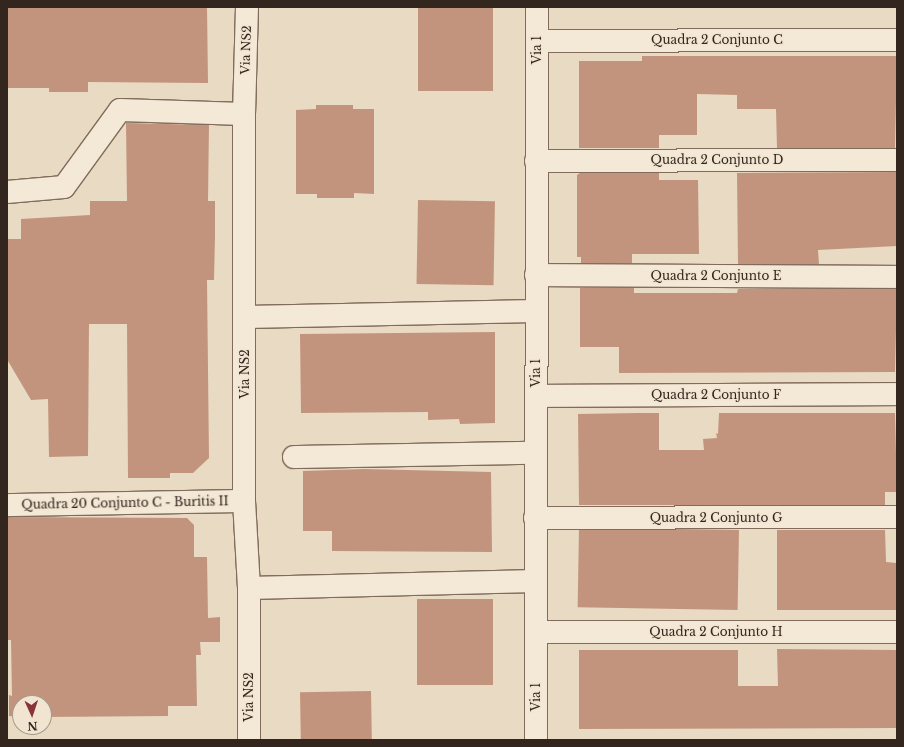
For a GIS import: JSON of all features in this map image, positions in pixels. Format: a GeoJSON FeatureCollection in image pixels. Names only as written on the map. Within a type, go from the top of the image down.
{"type":"FeatureCollection","features":[{"type":"Feature","properties":{"kind":"street","name":"Via NS2"},"geometry":{"type":"LineString","coordinates":[[247,7],[244,114],[244,501],[249,588],[249,740]]}},
{"type":"Feature","properties":{"kind":"street","name":"Via 1"},"geometry":{"type":"LineString","coordinates":[[536,740],[535,518],[537,7]]}},
{"type":"Feature","properties":{"kind":"street","name":"Quadra 2 Conjunto C"},"geometry":{"type":"LineString","coordinates":[[537,41],[897,40]]}},
{"type":"Feature","properties":{"kind":"street"},"geometry":{"type":"LineString","coordinates":[[7,192],[64,187],[120,110],[244,114]]}},
{"type":"Feature","properties":{"kind":"street","name":"Quadra 2 Conjunto D"},"geometry":{"type":"LineString","coordinates":[[536,161],[897,160]]}},
{"type":"Feature","properties":{"kind":"street","name":"Quadra 2 Conjunto E"},"geometry":{"type":"LineString","coordinates":[[536,274],[897,277]]}},
{"type":"Feature","properties":{"kind":"street"},"geometry":{"type":"LineString","coordinates":[[245,317],[536,311]]}},
{"type":"Feature","properties":{"kind":"street","name":"Quadra 2 Conjunto F"},"geometry":{"type":"LineString","coordinates":[[536,396],[897,394]]}},
{"type":"Feature","properties":{"kind":"street"},"geometry":{"type":"LineString","coordinates":[[294,457],[536,453]]}},
{"type":"Feature","properties":{"kind":"street","name":"Quadra 20 Conjunto C - Buritis II"},"geometry":{"type":"LineString","coordinates":[[7,505],[244,501]]}},
{"type":"Feature","properties":{"kind":"street","name":"Quadra 2 Conjunto G"},"geometry":{"type":"LineString","coordinates":[[535,518],[897,517]]}},
{"type":"Feature","properties":{"kind":"street"},"geometry":{"type":"LineString","coordinates":[[249,588],[535,581]]}},
{"type":"Feature","properties":{"kind":"street","name":"Quadra 2 Conjunto H"},"geometry":{"type":"LineString","coordinates":[[536,632],[897,632]]}},
{"type":"Feature","properties":{"kind":"building"},"geometry":{"type":"Polygon","coordinates":[[[8,7],[207,7],[208,83],[88,82],[88,92],[49,92],[49,88],[7,88],[8,7]]]}},
{"type":"Feature","properties":{"kind":"building"},"geometry":{"type":"Polygon","coordinates":[[[418,7],[493,7],[493,91],[418,91],[418,7]]]}},
{"type":"Feature","properties":{"kind":"building"},"geometry":{"type":"Polygon","coordinates":[[[642,56],[897,56],[895,148],[777,148],[776,109],[737,109],[737,95],[697,94],[697,135],[659,135],[659,148],[579,148],[579,61],[642,61],[642,56]]]}},
{"type":"Feature","properties":{"kind":"building"},"geometry":{"type":"Polygon","coordinates":[[[316,105],[353,105],[353,109],[374,109],[374,194],[354,193],[354,198],[317,198],[317,194],[296,194],[296,110],[316,109],[316,105]]]}},
{"type":"Feature","properties":{"kind":"building"},"geometry":{"type":"Polygon","coordinates":[[[126,123],[209,125],[208,201],[215,201],[215,237],[214,280],[207,280],[209,458],[193,473],[170,473],[170,478],[128,478],[127,324],[89,324],[88,456],[49,457],[48,399],[31,400],[8,361],[8,239],[21,239],[21,219],[90,215],[90,201],[127,201],[126,123]]]}},
{"type":"Feature","properties":{"kind":"building"},"geometry":{"type":"Polygon","coordinates":[[[896,172],[897,246],[818,250],[819,264],[738,264],[737,173],[896,172]]]}},
{"type":"Feature","properties":{"kind":"building"},"geometry":{"type":"Polygon","coordinates":[[[580,173],[659,173],[659,180],[698,180],[699,254],[632,254],[632,263],[581,263],[581,257],[577,257],[577,175],[580,173]]]}},
{"type":"Feature","properties":{"kind":"building"},"geometry":{"type":"Polygon","coordinates":[[[418,200],[495,201],[494,285],[417,284],[418,200]]]}},
{"type":"Feature","properties":{"kind":"building"},"geometry":{"type":"Polygon","coordinates":[[[580,288],[634,288],[634,293],[737,293],[738,289],[897,289],[895,372],[619,373],[619,347],[580,347],[580,288]]]}},
{"type":"Feature","properties":{"kind":"building"},"geometry":{"type":"Polygon","coordinates":[[[495,332],[495,423],[460,424],[459,419],[428,420],[428,412],[301,413],[300,334],[495,332]]]}},
{"type":"Feature","properties":{"kind":"building"},"geometry":{"type":"Polygon","coordinates":[[[659,413],[659,450],[704,450],[703,439],[717,438],[716,433],[718,434],[719,413],[895,413],[897,492],[885,492],[885,505],[579,505],[578,414],[659,413]]]}},
{"type":"Feature","properties":{"kind":"building"},"geometry":{"type":"Polygon","coordinates":[[[364,469],[491,472],[492,552],[332,551],[332,531],[303,531],[303,471],[364,469]]]}},
{"type":"Feature","properties":{"kind":"building"},"geometry":{"type":"Polygon","coordinates":[[[7,517],[187,518],[194,525],[194,557],[207,557],[208,618],[220,617],[220,642],[200,642],[201,655],[196,655],[197,706],[168,706],[168,716],[52,717],[52,695],[12,696],[11,640],[7,640],[7,517]]]}},
{"type":"Feature","properties":{"kind":"building"},"geometry":{"type":"Polygon","coordinates":[[[579,527],[739,530],[738,610],[578,607],[579,527]]]}},
{"type":"Feature","properties":{"kind":"building"},"geometry":{"type":"Polygon","coordinates":[[[777,530],[885,530],[886,562],[897,563],[896,610],[777,610],[777,530]]]}},
{"type":"Feature","properties":{"kind":"building"},"geometry":{"type":"Polygon","coordinates":[[[417,599],[493,599],[493,685],[417,685],[417,599]]]}},
{"type":"Feature","properties":{"kind":"building"},"geometry":{"type":"Polygon","coordinates":[[[777,649],[897,650],[897,728],[579,729],[579,650],[738,650],[738,686],[778,686],[777,649]]]}},
{"type":"Feature","properties":{"kind":"building"},"geometry":{"type":"Polygon","coordinates":[[[371,691],[372,740],[301,740],[300,692],[371,691]]]}},
{"type":"Feature","properties":{"kind":"building"},"geometry":{"type":"Polygon","coordinates":[[[9,695],[12,696],[12,716],[9,716],[9,695]]]}}]}
